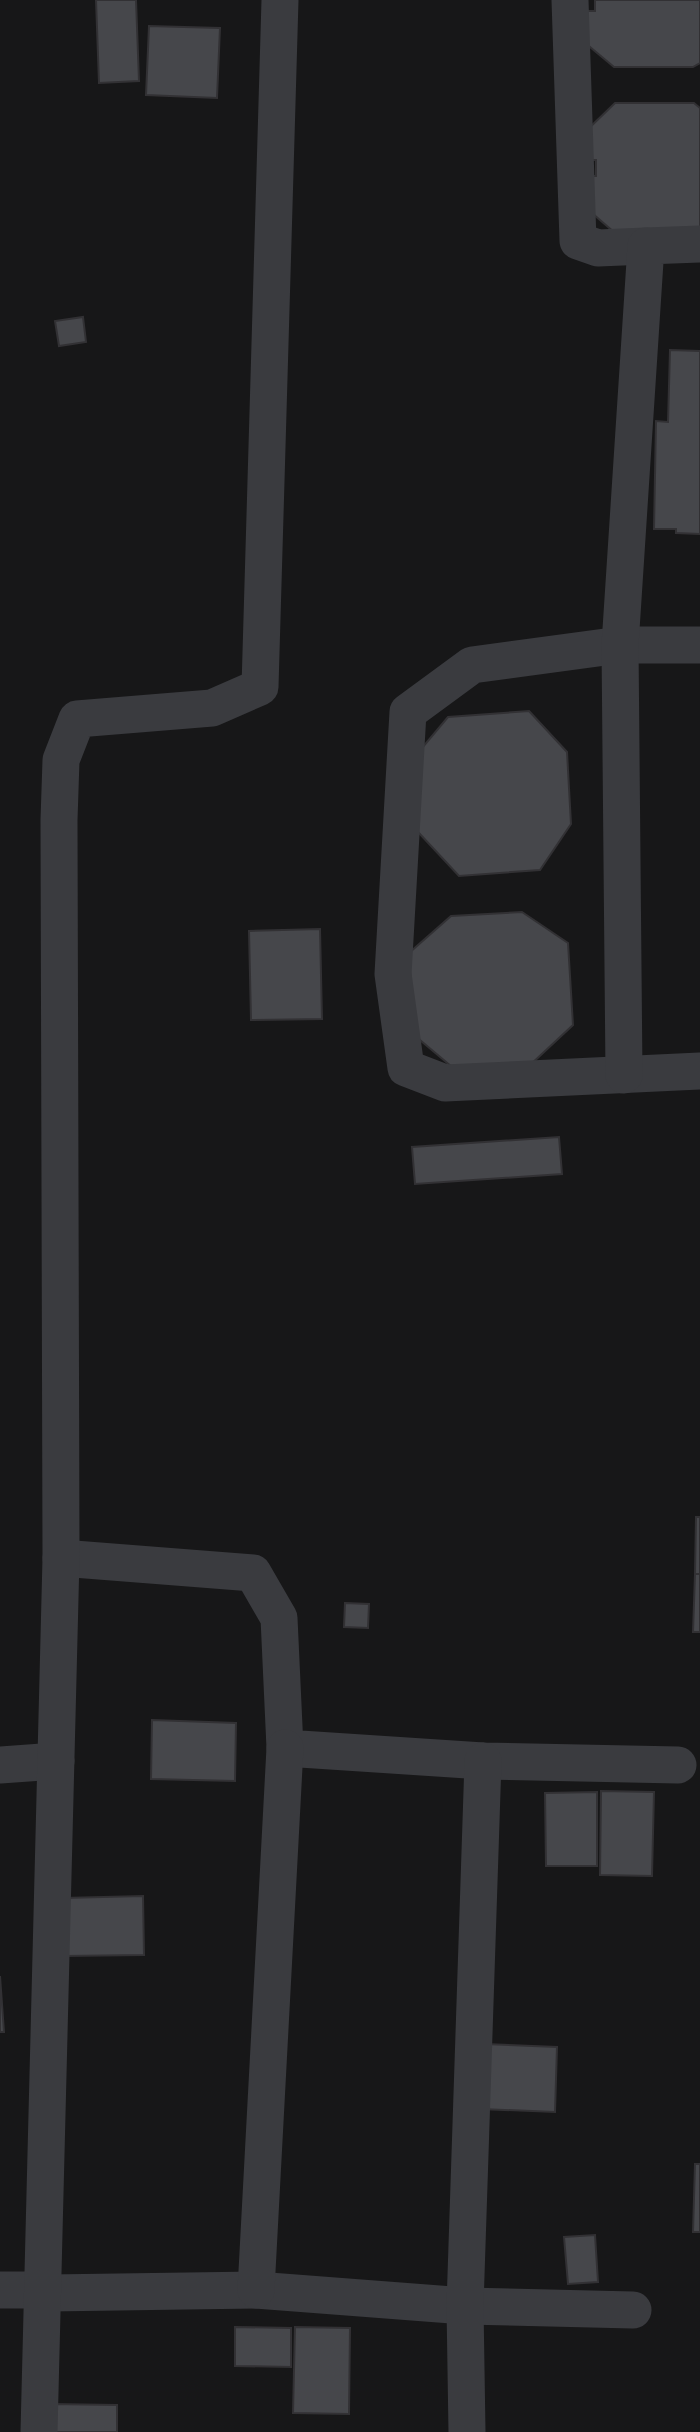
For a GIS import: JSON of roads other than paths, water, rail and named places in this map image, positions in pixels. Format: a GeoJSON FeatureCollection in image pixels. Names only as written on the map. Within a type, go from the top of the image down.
{"type":"FeatureCollection","features":[{"type":"Feature","properties":{"kind":"street"},"geometry":{"type":"LineString","coordinates":[[38,2432],[61,1558],[61,760],[77,719],[212,708],[260,687],[281,0]]}},
{"type":"Feature","properties":{"kind":"street"},"geometry":{"type":"LineString","coordinates":[[570,0],[578,241],[598,248],[700,244]]}},
{"type":"Feature","properties":{"kind":"street"},"geometry":{"type":"LineString","coordinates":[[624,1075],[620,645],[646,246]]}},
{"type":"Feature","properties":{"kind":"street"},"geometry":{"type":"LineString","coordinates":[[700,645],[620,645],[472,665],[408,712],[393,974],[406,1068],[445,1083],[700,1072]]}},
{"type":"Feature","properties":{"kind":"street"},"geometry":{"type":"LineString","coordinates":[[61,1558],[253,1573],[279,1618],[285,1748],[256,2290]]}},
{"type":"Feature","properties":{"kind":"street"},"geometry":{"type":"LineString","coordinates":[[285,1748],[483,1761],[678,1765]]}},
{"type":"Feature","properties":{"kind":"street"},"geometry":{"type":"LineString","coordinates":[[0,1765],[56,1761]]}},
{"type":"Feature","properties":{"kind":"street"},"geometry":{"type":"LineString","coordinates":[[467,2432],[466,2306],[483,1761]]}},
{"type":"Feature","properties":{"kind":"street"},"geometry":{"type":"LineString","coordinates":[[0,2290],[42,2290],[50,2293],[256,2290],[466,2306],[633,2310]]}}]}
